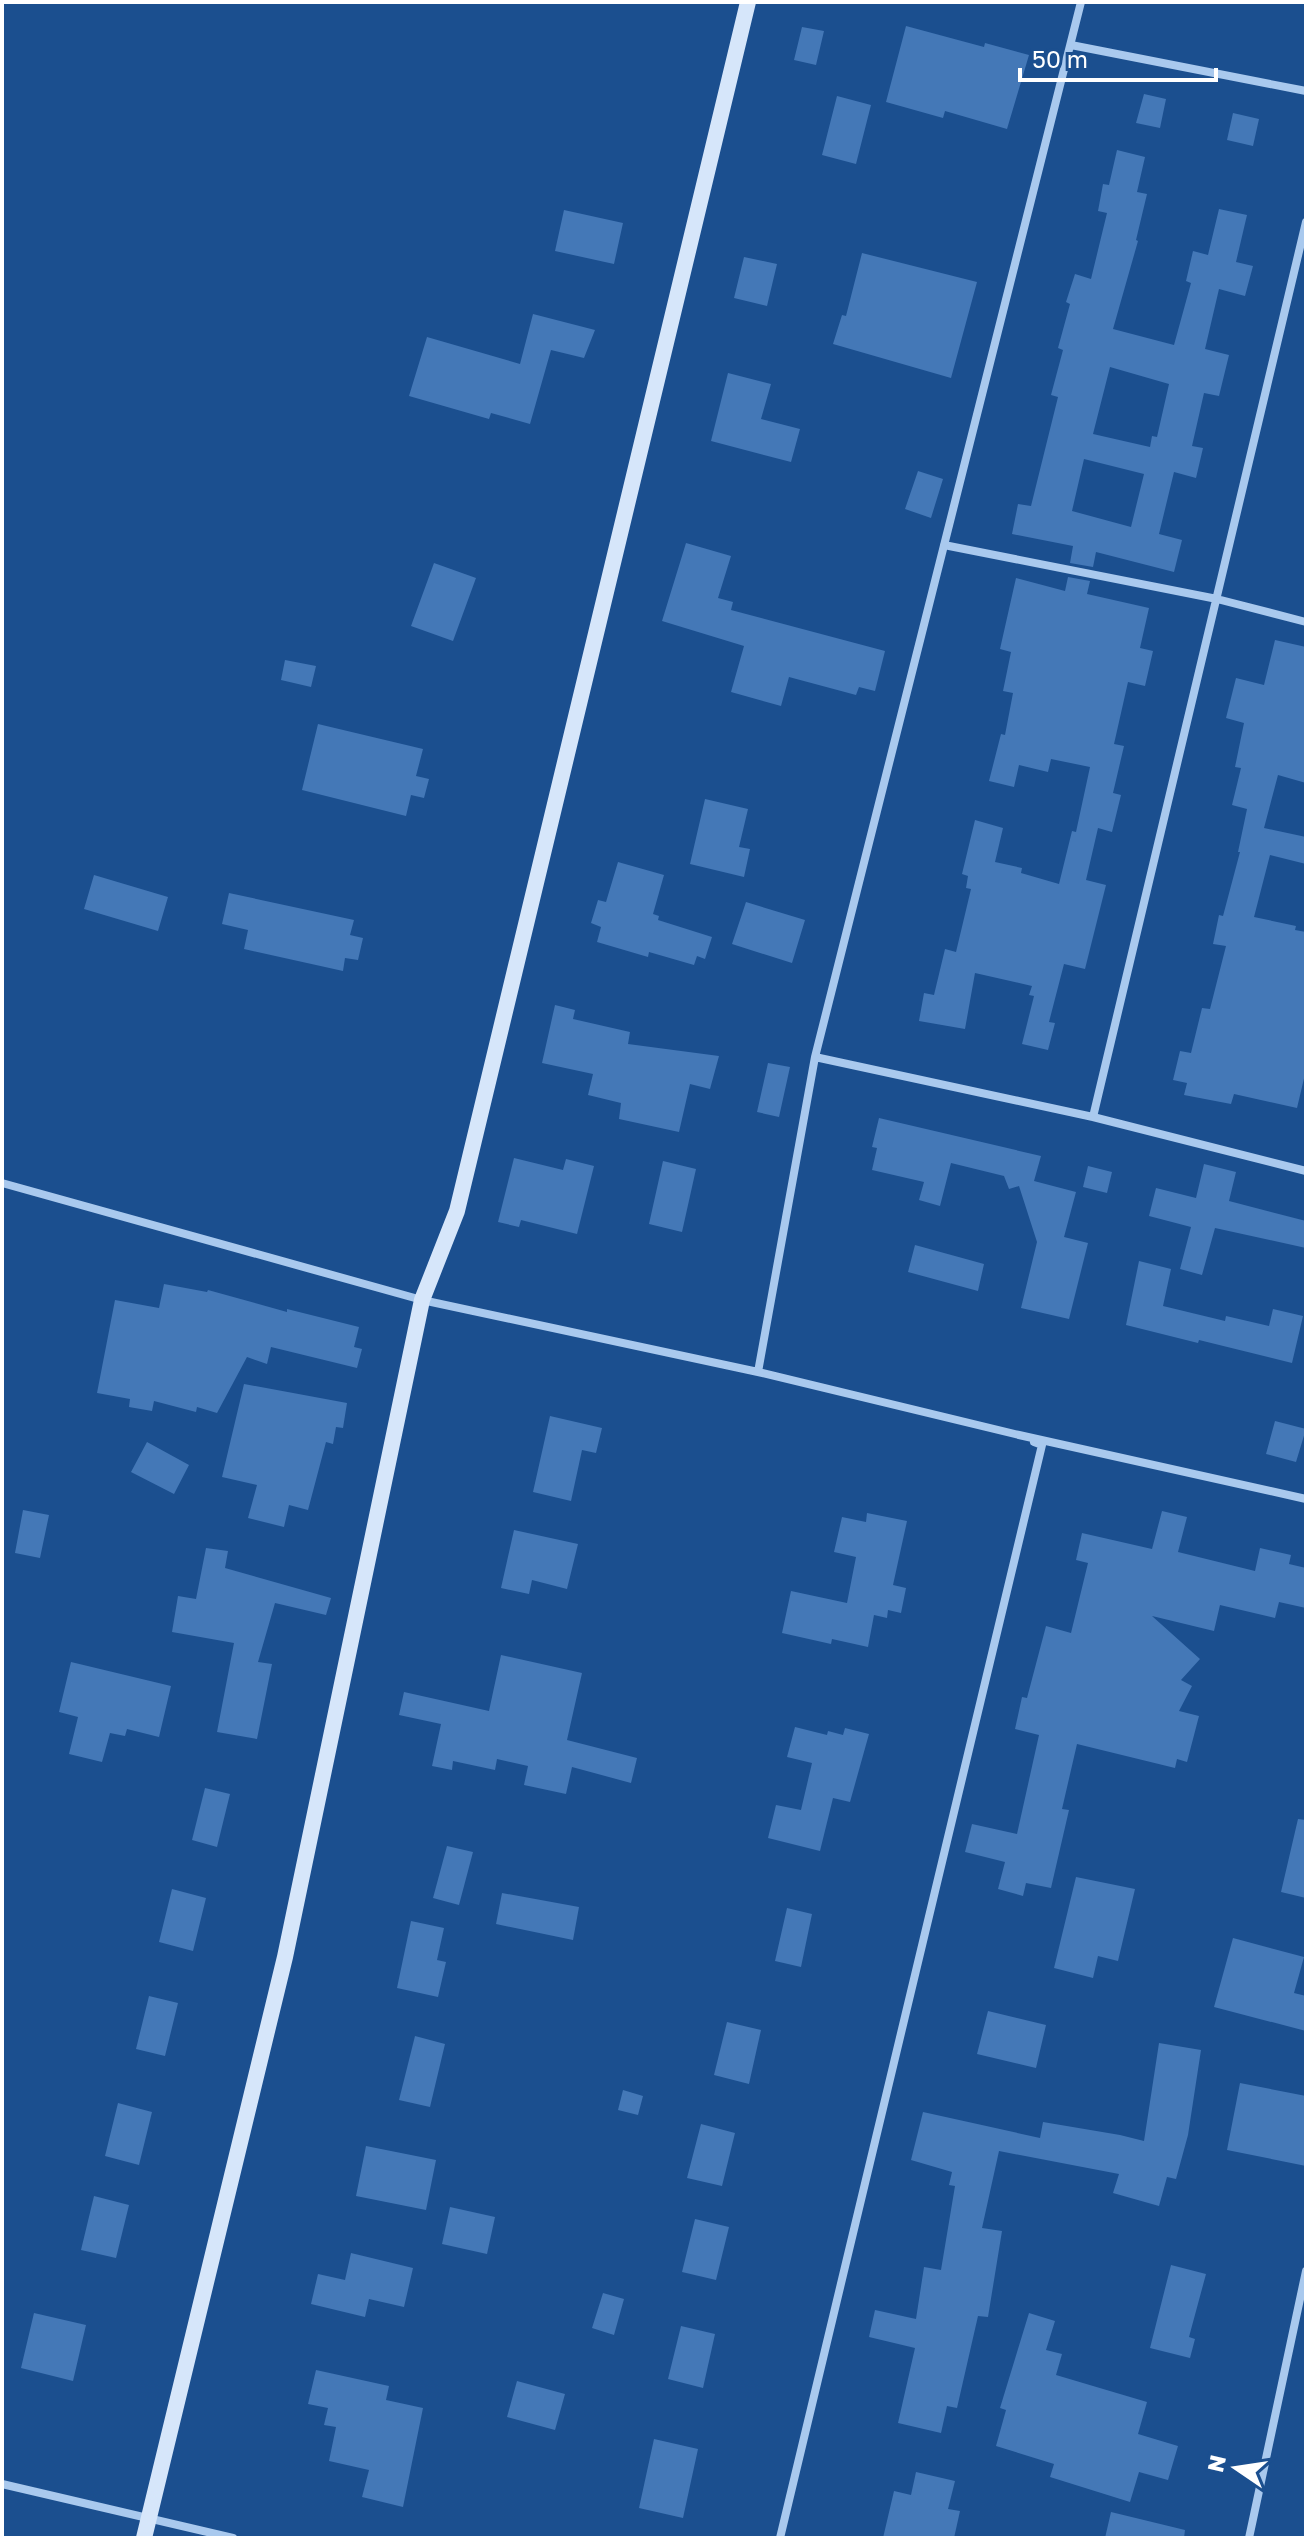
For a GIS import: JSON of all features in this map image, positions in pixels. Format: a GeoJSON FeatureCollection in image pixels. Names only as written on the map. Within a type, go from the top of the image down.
{"type":"FeatureCollection","features":[{"type":"Feature","properties":{"kind":"street"},"geometry":{"type":"LineString","coordinates":[[144,2538],[285,1957],[422,1300],[457,1211],[748,2]]}},
{"type":"Feature","properties":{"kind":"street"},"geometry":{"type":"LineString","coordinates":[[758,1372],[815,1057],[1081,2]]}},
{"type":"Feature","properties":{"kind":"street"},"geometry":{"type":"LineString","coordinates":[[1071,45],[1306,91]]}},
{"type":"Feature","properties":{"kind":"street"},"geometry":{"type":"LineString","coordinates":[[1093,1117],[1306,222]]}},
{"type":"Feature","properties":{"kind":"street"},"geometry":{"type":"LineString","coordinates":[[944,545],[1217,599],[1306,622]]}},
{"type":"Feature","properties":{"kind":"street"},"geometry":{"type":"LineString","coordinates":[[815,1057],[1093,1117],[1306,1171]]}},
{"type":"Feature","properties":{"kind":"street"},"geometry":{"type":"LineString","coordinates":[[2,1183],[422,1300],[758,1372],[1019,1435],[1306,1499]]}},
{"type":"Feature","properties":{"kind":"street"},"geometry":{"type":"LineString","coordinates":[[780,2538],[1042,1445],[1019,1435]]}},
{"type":"Feature","properties":{"kind":"street"},"geometry":{"type":"LineString","coordinates":[[1249,2538],[1306,2271]]}},
{"type":"Feature","properties":{"kind":"street"},"geometry":{"type":"LineString","coordinates":[[2,2484],[233,2538]]}},
{"type":"Feature","properties":{"kind":"building"},"geometry":{"type":"Polygon","coordinates":[[[906,26],[984,47],[985,43],[1029,55],[1007,129],[945,111],[943,118],[886,102],[906,26]]]}},
{"type":"Feature","properties":{"kind":"building"},"geometry":{"type":"Polygon","coordinates":[[[802,27],[824,31],[816,65],[794,60],[802,27]]]}},
{"type":"Feature","properties":{"kind":"building"},"geometry":{"type":"Polygon","coordinates":[[[1144,94],[1166,99],[1160,128],[1136,123],[1144,94]]]}},
{"type":"Feature","properties":{"kind":"building"},"geometry":{"type":"Polygon","coordinates":[[[837,96],[871,105],[856,164],[822,155],[837,96]]]}},
{"type":"Feature","properties":{"kind":"building"},"geometry":{"type":"Polygon","coordinates":[[[1233,113],[1259,119],[1253,146],[1227,140],[1233,113]]]}},
{"type":"Feature","properties":{"kind":"building"},"geometry":{"type":"Polygon","coordinates":[[[1117,150],[1145,157],[1137,192],[1147,194],[1138,241],[1113,329],[1174,345],[1191,283],[1186,281],[1193,251],[1208,255],[1219,209],[1247,215],[1236,262],[1253,266],[1245,296],[1219,289],[1205,349],[1229,355],[1219,396],[1204,393],[1192,446],[1203,448],[1196,478],[1174,472],[1159,534],[1182,540],[1174,572],[1096,552],[1093,567],[1070,563],[1073,546],[1012,534],[1018,504],[1031,506],[1058,397],[1051,395],[1063,350],[1058,348],[1070,304],[1066,302],[1075,274],[1091,279],[1107,213],[1098,211],[1103,184],[1109,185],[1117,150]],[[1110,367],[1093,434],[1150,447],[1152,436],[1157,437],[1169,384],[1110,367]],[[1084,459],[1072,511],[1131,527],[1144,474],[1084,459]]]}},
{"type":"Feature","properties":{"kind":"building"},"geometry":{"type":"Polygon","coordinates":[[[564,210],[623,223],[614,264],[555,251],[564,210]]]}},
{"type":"Feature","properties":{"kind":"building"},"geometry":{"type":"Polygon","coordinates":[[[862,253],[977,282],[951,378],[833,344],[842,315],[846,316],[862,253]]]}},
{"type":"Feature","properties":{"kind":"building"},"geometry":{"type":"Polygon","coordinates":[[[744,257],[777,264],[767,306],[734,298],[744,257]]]}},
{"type":"Feature","properties":{"kind":"building"},"geometry":{"type":"Polygon","coordinates":[[[533,314],[595,330],[584,358],[551,350],[530,424],[491,413],[489,419],[409,396],[427,337],[520,364],[533,314]]]}},
{"type":"Feature","properties":{"kind":"building"},"geometry":{"type":"Polygon","coordinates":[[[728,373],[771,384],[761,419],[800,429],[791,462],[711,441],[728,373]]]}},
{"type":"Feature","properties":{"kind":"building"},"geometry":{"type":"Polygon","coordinates":[[[918,471],[943,479],[931,518],[905,509],[918,471]]]}},
{"type":"Feature","properties":{"kind":"building"},"geometry":{"type":"Polygon","coordinates":[[[686,543],[731,556],[718,598],[733,602],[731,610],[885,651],[875,691],[859,687],[856,695],[789,677],[781,706],[731,692],[744,646],[662,621],[686,543]]]}},
{"type":"Feature","properties":{"kind":"building"},"geometry":{"type":"Polygon","coordinates":[[[434,563],[476,578],[453,641],[411,626],[434,563]]]}},
{"type":"Feature","properties":{"kind":"building"},"geometry":{"type":"Polygon","coordinates":[[[1068,577],[1090,581],[1087,594],[1149,608],[1140,648],[1153,651],[1145,686],[1128,682],[1114,744],[1124,746],[1113,793],[1121,795],[1112,832],[1098,828],[1086,880],[1106,885],[1085,969],[1064,964],[1049,1022],[1055,1023],[1048,1050],[1022,1044],[1034,996],[1029,995],[1032,986],[975,973],[965,1029],[919,1021],[924,993],[934,995],[945,949],[956,952],[971,889],[966,888],[968,876],[962,874],[975,820],[1003,828],[995,862],[1022,868],[1021,873],[1059,884],[1072,831],[1076,832],[1090,767],[1051,759],[1048,772],[1019,765],[1014,787],[989,781],[1001,734],[1005,735],[1013,693],[1003,691],[1011,652],[1000,649],[1016,578],[1065,591],[1068,577]]]}},
{"type":"Feature","properties":{"kind":"building"},"geometry":{"type":"Polygon","coordinates":[[[1275,640],[1306,647],[1306,783],[1278,775],[1264,828],[1306,837],[1306,864],[1270,855],[1254,917],[1296,926],[1295,930],[1306,932],[1306,1070],[1297,1108],[1234,1094],[1231,1104],[1184,1095],[1187,1083],[1173,1080],[1180,1051],[1191,1053],[1202,1008],[1210,1009],[1226,946],[1213,944],[1219,915],[1223,916],[1240,852],[1247,809],[1232,805],[1241,768],[1235,767],[1244,723],[1226,718],[1236,678],[1264,685],[1275,640]]]}},
{"type":"Feature","properties":{"kind":"building"},"geometry":{"type":"Polygon","coordinates":[[[285,660],[316,666],[311,687],[281,680],[285,660]]]}},
{"type":"Feature","properties":{"kind":"building"},"geometry":{"type":"Polygon","coordinates":[[[318,724],[423,749],[416,776],[429,779],[424,798],[411,795],[406,816],[302,790],[318,724]]]}},
{"type":"Feature","properties":{"kind":"building"},"geometry":{"type":"Polygon","coordinates":[[[705,799],[748,809],[739,847],[750,849],[744,877],[690,864],[705,799]]]}},
{"type":"Feature","properties":{"kind":"building"},"geometry":{"type":"Polygon","coordinates":[[[618,862],[664,875],[653,914],[659,916],[658,920],[712,937],[705,959],[697,956],[694,965],[649,952],[648,957],[597,942],[601,927],[591,923],[598,900],[606,902],[618,862]]]}},
{"type":"Feature","properties":{"kind":"building"},"geometry":{"type":"Polygon","coordinates":[[[94,875],[168,897],[158,931],[84,909],[94,875]]]}},
{"type":"Feature","properties":{"kind":"building"},"geometry":{"type":"Polygon","coordinates":[[[229,893],[354,920],[350,935],[363,938],[358,960],[345,958],[343,971],[244,949],[248,930],[222,924],[229,893]]]}},
{"type":"Feature","properties":{"kind":"building"},"geometry":{"type":"Polygon","coordinates":[[[746,902],[805,920],[792,963],[732,944],[746,902]]]}},
{"type":"Feature","properties":{"kind":"building"},"geometry":{"type":"Polygon","coordinates":[[[555,1005],[575,1010],[573,1019],[630,1032],[628,1044],[719,1056],[710,1089],[690,1084],[679,1132],[619,1119],[621,1103],[588,1095],[593,1074],[542,1063],[555,1005]]]}},
{"type":"Feature","properties":{"kind":"building"},"geometry":{"type":"Polygon","coordinates":[[[768,1063],[790,1067],[779,1117],[757,1112],[768,1063]]]}},
{"type":"Feature","properties":{"kind":"building"},"geometry":{"type":"Polygon","coordinates":[[[879,1118],[1041,1156],[1034,1181],[1076,1192],[1064,1237],[1088,1243],[1069,1319],[1021,1308],[1037,1242],[1019,1186],[1009,1189],[1004,1176],[951,1163],[940,1206],[919,1200],[924,1182],[872,1170],[877,1148],[872,1147],[879,1118]]]}},
{"type":"Feature","properties":{"kind":"building"},"geometry":{"type":"Polygon","coordinates":[[[514,1158],[563,1170],[566,1159],[594,1166],[577,1234],[521,1220],[519,1227],[498,1222],[514,1158]]]}},
{"type":"Feature","properties":{"kind":"building"},"geometry":{"type":"Polygon","coordinates":[[[663,1161],[696,1169],[682,1232],[649,1224],[663,1161]]]}},
{"type":"Feature","properties":{"kind":"building"},"geometry":{"type":"Polygon","coordinates":[[[1204,1164],[1236,1172],[1229,1201],[1306,1221],[1306,1248],[1215,1228],[1202,1275],[1180,1269],[1191,1227],[1149,1216],[1156,1188],[1196,1198],[1204,1164]]]}},
{"type":"Feature","properties":{"kind":"building"},"geometry":{"type":"Polygon","coordinates":[[[1088,1166],[1112,1172],[1107,1193],[1083,1187],[1088,1166]]]}},
{"type":"Feature","properties":{"kind":"building"},"geometry":{"type":"Polygon","coordinates":[[[915,1245],[984,1264],[978,1291],[908,1272],[915,1245]]]}},
{"type":"Feature","properties":{"kind":"building"},"geometry":{"type":"Polygon","coordinates":[[[1139,1261],[1171,1269],[1163,1306],[1225,1321],[1226,1316],[1269,1326],[1273,1309],[1303,1316],[1292,1363],[1126,1325],[1139,1261]]]}},
{"type":"Feature","properties":{"kind":"building"},"geometry":{"type":"Polygon","coordinates":[[[164,1284],[208,1290],[287,1312],[287,1309],[359,1327],[354,1347],[362,1349],[357,1368],[271,1347],[267,1364],[247,1357],[217,1413],[197,1407],[196,1412],[154,1401],[152,1411],[129,1407],[130,1399],[97,1393],[115,1300],[159,1308],[164,1284]]]}},
{"type":"Feature","properties":{"kind":"building"},"geometry":{"type":"Polygon","coordinates":[[[244,1384],[347,1403],[343,1428],[336,1427],[333,1444],[326,1442],[308,1510],[289,1505],[284,1527],[248,1518],[257,1485],[222,1477],[244,1384]]]}},
{"type":"Feature","properties":{"kind":"building"},"geometry":{"type":"Polygon","coordinates":[[[550,1416],[602,1428],[596,1453],[582,1450],[571,1501],[533,1492],[550,1416]]]}},
{"type":"Feature","properties":{"kind":"building"},"geometry":{"type":"Polygon","coordinates":[[[1275,1421],[1306,1429],[1296,1462],[1266,1454],[1275,1421]]]}},
{"type":"Feature","properties":{"kind":"building"},"geometry":{"type":"Polygon","coordinates":[[[147,1442],[189,1465],[174,1494],[131,1472],[147,1442]]]}},
{"type":"Feature","properties":{"kind":"building"},"geometry":{"type":"Polygon","coordinates":[[[23,1510],[49,1515],[40,1558],[15,1553],[23,1510]]]}},
{"type":"Feature","properties":{"kind":"building"},"geometry":{"type":"Polygon","coordinates":[[[1162,1511],[1187,1517],[1178,1552],[1255,1571],[1260,1548],[1291,1555],[1289,1564],[1306,1568],[1306,1608],[1279,1602],[1275,1618],[1220,1605],[1214,1631],[1152,1616],[1200,1659],[1181,1680],[1192,1686],[1179,1711],[1199,1716],[1187,1762],[1177,1759],[1175,1768],[1077,1744],[1062,1809],[1069,1810],[1051,1888],[1026,1883],[1023,1896],[998,1889],[1005,1862],[965,1852],[972,1824],[1017,1834],[1039,1735],[1015,1729],[1022,1697],[1027,1698],[1046,1626],[1071,1633],[1088,1563],[1076,1560],[1082,1533],[1152,1549],[1162,1511]]]}},
{"type":"Feature","properties":{"kind":"building"},"geometry":{"type":"Polygon","coordinates":[[[867,1513],[907,1521],[893,1585],[906,1588],[901,1613],[888,1610],[887,1618],[874,1615],[868,1647],[832,1639],[831,1644],[782,1633],[791,1591],[847,1603],[856,1557],[834,1552],[842,1517],[866,1522],[867,1513]]]}},
{"type":"Feature","properties":{"kind":"building"},"geometry":{"type":"Polygon","coordinates":[[[514,1530],[578,1544],[567,1589],[532,1580],[529,1594],[501,1588],[514,1530]]]}},
{"type":"Feature","properties":{"kind":"building"},"geometry":{"type":"Polygon","coordinates":[[[206,1548],[228,1551],[225,1568],[331,1598],[326,1615],[275,1603],[258,1662],[272,1664],[257,1739],[217,1732],[234,1643],[172,1632],[178,1596],[196,1599],[206,1548]]]}},
{"type":"Feature","properties":{"kind":"building"},"geometry":{"type":"Polygon","coordinates":[[[501,1655],[582,1673],[567,1740],[637,1758],[631,1783],[572,1767],[566,1794],[524,1785],[528,1766],[497,1759],[495,1770],[453,1761],[452,1770],[432,1766],[441,1724],[399,1715],[404,1692],[489,1711],[501,1655]]]}},
{"type":"Feature","properties":{"kind":"building"},"geometry":{"type":"Polygon","coordinates":[[[71,1662],[171,1686],[159,1737],[127,1729],[125,1736],[110,1733],[102,1762],[69,1754],[78,1717],[59,1712],[71,1662]]]}},
{"type":"Feature","properties":{"kind":"building"},"geometry":{"type":"Polygon","coordinates":[[[795,1727],[827,1735],[828,1731],[843,1735],[845,1728],[869,1734],[850,1802],[833,1798],[820,1851],[768,1838],[776,1805],[801,1810],[812,1763],[787,1757],[795,1727]]]}},
{"type":"Feature","properties":{"kind":"building"},"geometry":{"type":"Polygon","coordinates":[[[205,1788],[230,1794],[217,1847],[192,1840],[205,1788]]]}},
{"type":"Feature","properties":{"kind":"building"},"geometry":{"type":"Polygon","coordinates":[[[1298,1819],[1306,1820],[1306,1898],[1281,1892],[1298,1819]]]}},
{"type":"Feature","properties":{"kind":"building"},"geometry":{"type":"Polygon","coordinates":[[[447,1846],[473,1852],[459,1905],[433,1898],[447,1846]]]}},
{"type":"Feature","properties":{"kind":"building"},"geometry":{"type":"Polygon","coordinates":[[[1076,1877],[1135,1889],[1118,1961],[1098,1956],[1093,1978],[1054,1968],[1076,1877]]]}},
{"type":"Feature","properties":{"kind":"building"},"geometry":{"type":"Polygon","coordinates":[[[172,1889],[206,1898],[193,1951],[159,1942],[172,1889]]]}},
{"type":"Feature","properties":{"kind":"building"},"geometry":{"type":"Polygon","coordinates":[[[502,1893],[579,1907],[573,1940],[496,1924],[502,1893]]]}},
{"type":"Feature","properties":{"kind":"building"},"geometry":{"type":"Polygon","coordinates":[[[787,1908],[812,1914],[801,1967],[775,1961],[787,1908]]]}},
{"type":"Feature","properties":{"kind":"building"},"geometry":{"type":"Polygon","coordinates":[[[411,1921],[444,1928],[437,1960],[446,1962],[438,1997],[397,1988],[411,1921]]]}},
{"type":"Feature","properties":{"kind":"building"},"geometry":{"type":"Polygon","coordinates":[[[1233,1938],[1304,1957],[1294,1993],[1306,1996],[1306,2031],[1214,2007],[1233,1938]]]}},
{"type":"Feature","properties":{"kind":"building"},"geometry":{"type":"Polygon","coordinates":[[[149,1996],[178,2003],[165,2056],[136,2049],[149,1996]]]}},
{"type":"Feature","properties":{"kind":"building"},"geometry":{"type":"Polygon","coordinates":[[[988,2011],[1046,2025],[1036,2068],[977,2054],[988,2011]]]}},
{"type":"Feature","properties":{"kind":"building"},"geometry":{"type":"Polygon","coordinates":[[[727,2022],[761,2030],[749,2084],[714,2075],[727,2022]]]}},
{"type":"Feature","properties":{"kind":"building"},"geometry":{"type":"Polygon","coordinates":[[[415,2036],[445,2044],[430,2107],[399,2100],[415,2036]]]}},
{"type":"Feature","properties":{"kind":"building"},"geometry":{"type":"Polygon","coordinates":[[[1159,2043],[1201,2050],[1188,2135],[1176,2179],[1167,2177],[1159,2206],[1113,2193],[1119,2174],[999,2151],[982,2228],[1002,2231],[988,2317],[978,2316],[957,2408],[947,2406],[941,2433],[898,2423],[915,2348],[869,2337],[875,2310],[916,2319],[924,2267],[941,2270],[955,2186],[949,2185],[952,2172],[911,2160],[923,2112],[1040,2138],[1043,2122],[1144,2141],[1159,2043]]]}},
{"type":"Feature","properties":{"kind":"building"},"geometry":{"type":"Polygon","coordinates":[[[1240,2083],[1306,2096],[1306,2166],[1227,2150],[1240,2083]]]}},
{"type":"Feature","properties":{"kind":"building"},"geometry":{"type":"Polygon","coordinates":[[[623,2090],[643,2096],[638,2115],[618,2110],[623,2090]]]}},
{"type":"Feature","properties":{"kind":"building"},"geometry":{"type":"Polygon","coordinates":[[[118,2103],[152,2112],[139,2165],[105,2156],[118,2103]]]}},
{"type":"Feature","properties":{"kind":"building"},"geometry":{"type":"Polygon","coordinates":[[[701,2124],[735,2133],[722,2186],[687,2178],[701,2124]]]}},
{"type":"Feature","properties":{"kind":"building"},"geometry":{"type":"Polygon","coordinates":[[[366,2146],[436,2160],[426,2210],[356,2196],[366,2146]]]}},
{"type":"Feature","properties":{"kind":"building"},"geometry":{"type":"Polygon","coordinates":[[[94,2196],[129,2205],[116,2258],[81,2250],[94,2196]]]}},
{"type":"Feature","properties":{"kind":"building"},"geometry":{"type":"Polygon","coordinates":[[[450,2207],[495,2217],[487,2254],[442,2244],[450,2207]]]}},
{"type":"Feature","properties":{"kind":"building"},"geometry":{"type":"Polygon","coordinates":[[[695,2219],[729,2227],[716,2280],[682,2272],[695,2219]]]}},
{"type":"Feature","properties":{"kind":"building"},"geometry":{"type":"Polygon","coordinates":[[[351,2253],[413,2268],[404,2307],[369,2299],[365,2317],[311,2304],[318,2274],[345,2280],[351,2253]]]}},
{"type":"Feature","properties":{"kind":"building"},"geometry":{"type":"Polygon","coordinates":[[[1171,2265],[1206,2274],[1189,2337],[1195,2339],[1190,2358],[1150,2348],[1171,2265]]]}},
{"type":"Feature","properties":{"kind":"building"},"geometry":{"type":"Polygon","coordinates":[[[603,2293],[624,2299],[614,2335],[592,2328],[603,2293]]]}},
{"type":"Feature","properties":{"kind":"building"},"geometry":{"type":"Polygon","coordinates":[[[34,2313],[86,2325],[73,2381],[21,2368],[34,2313]]]}},
{"type":"Feature","properties":{"kind":"building"},"geometry":{"type":"Polygon","coordinates":[[[1029,2313],[1055,2321],[1046,2350],[1062,2354],[1056,2375],[1147,2402],[1138,2434],[1178,2446],[1168,2480],[1139,2472],[1130,2502],[1050,2477],[1054,2464],[996,2446],[1006,2410],[1000,2408],[1029,2313]]]}},
{"type":"Feature","properties":{"kind":"building"},"geometry":{"type":"Polygon","coordinates":[[[681,2326],[715,2334],[703,2388],[668,2379],[681,2326]]]}},
{"type":"Feature","properties":{"kind":"building"},"geometry":{"type":"Polygon","coordinates":[[[316,2370],[389,2386],[386,2400],[423,2408],[403,2507],[362,2497],[369,2470],[329,2461],[336,2427],[324,2425],[328,2408],[308,2404],[316,2370]]]}},
{"type":"Feature","properties":{"kind":"building"},"geometry":{"type":"Polygon","coordinates":[[[517,2381],[565,2394],[555,2430],[507,2417],[517,2381]]]}},
{"type":"Feature","properties":{"kind":"building"},"geometry":{"type":"Polygon","coordinates":[[[654,2439],[698,2449],[683,2518],[639,2508],[654,2439]]]}},
{"type":"Feature","properties":{"kind":"building"},"geometry":{"type":"Polygon","coordinates":[[[916,2472],[955,2481],[948,2509],[960,2511],[954,2538],[883,2538],[894,2491],[911,2495],[916,2472]]]}},
{"type":"Feature","properties":{"kind":"building"},"geometry":{"type":"Polygon","coordinates":[[[1111,2512],[1185,2530],[1184,2538],[1105,2538],[1111,2512]]]}}]}
